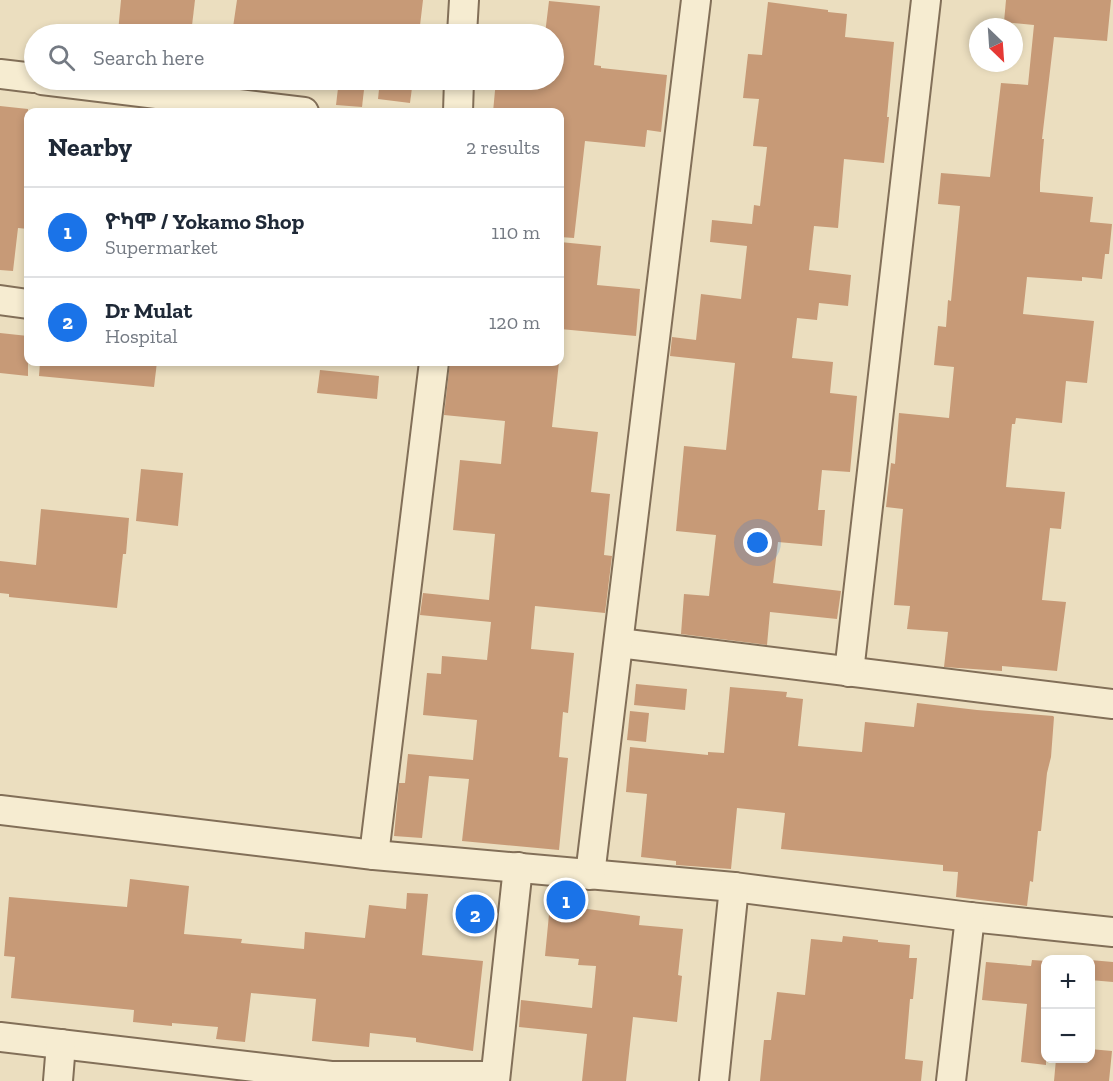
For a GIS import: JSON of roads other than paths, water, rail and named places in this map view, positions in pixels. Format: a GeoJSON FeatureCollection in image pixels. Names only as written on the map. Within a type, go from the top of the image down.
{"type":"FeatureCollection","features":[{"type":"Feature","properties":{"kind":"street"},"geometry":{"type":"LineString","coordinates":[[463,24],[464,0]]}},
{"type":"Feature","properties":{"kind":"street"},"geometry":{"type":"LineString","coordinates":[[590,875],[696,0]]}},
{"type":"Feature","properties":{"kind":"street"},"geometry":{"type":"LineString","coordinates":[[849,672],[926,0]]}},
{"type":"Feature","properties":{"kind":"street"},"geometry":{"type":"LineString","coordinates":[[0,74],[24,77]]}},
{"type":"Feature","properties":{"kind":"street"},"geometry":{"type":"LineString","coordinates":[[124,90],[270,108]]}},
{"type":"Feature","properties":{"kind":"street"},"geometry":{"type":"LineString","coordinates":[[458,108],[459,90]]}},
{"type":"Feature","properties":{"kind":"street"},"geometry":{"type":"LineString","coordinates":[[0,300],[24,303]]}},
{"type":"Feature","properties":{"kind":"street"},"geometry":{"type":"LineString","coordinates":[[374,855],[434,366]]}},
{"type":"Feature","properties":{"kind":"street"},"geometry":{"type":"LineString","coordinates":[[619,643],[1113,704]]}},
{"type":"Feature","properties":{"kind":"street"},"geometry":{"type":"LineString","coordinates":[[0,810],[374,855],[734,887],[970,917],[1113,932]]}},
{"type":"Feature","properties":{"kind":"street"},"geometry":{"type":"LineString","coordinates":[[0,1037],[331,1078],[495,1079],[518,867]]}},
{"type":"Feature","properties":{"kind":"street"},"geometry":{"type":"LineString","coordinates":[[714,1081],[734,887]]}},
{"type":"Feature","properties":{"kind":"street"},"geometry":{"type":"LineString","coordinates":[[951,1081],[970,917]]}},
{"type":"Feature","properties":{"kind":"street"},"geometry":{"type":"LineString","coordinates":[[58,1081],[61,1044]]}},
{"type":"Feature","properties":{"kind":"place","name":"ዮካሞ / Yokamo Shop"},"geometry":{"type":"Point","coordinates":[566,900]}},
{"type":"Feature","properties":{"kind":"place","name":"Dr Mulat"},"geometry":{"type":"Point","coordinates":[475,914]}}]}
